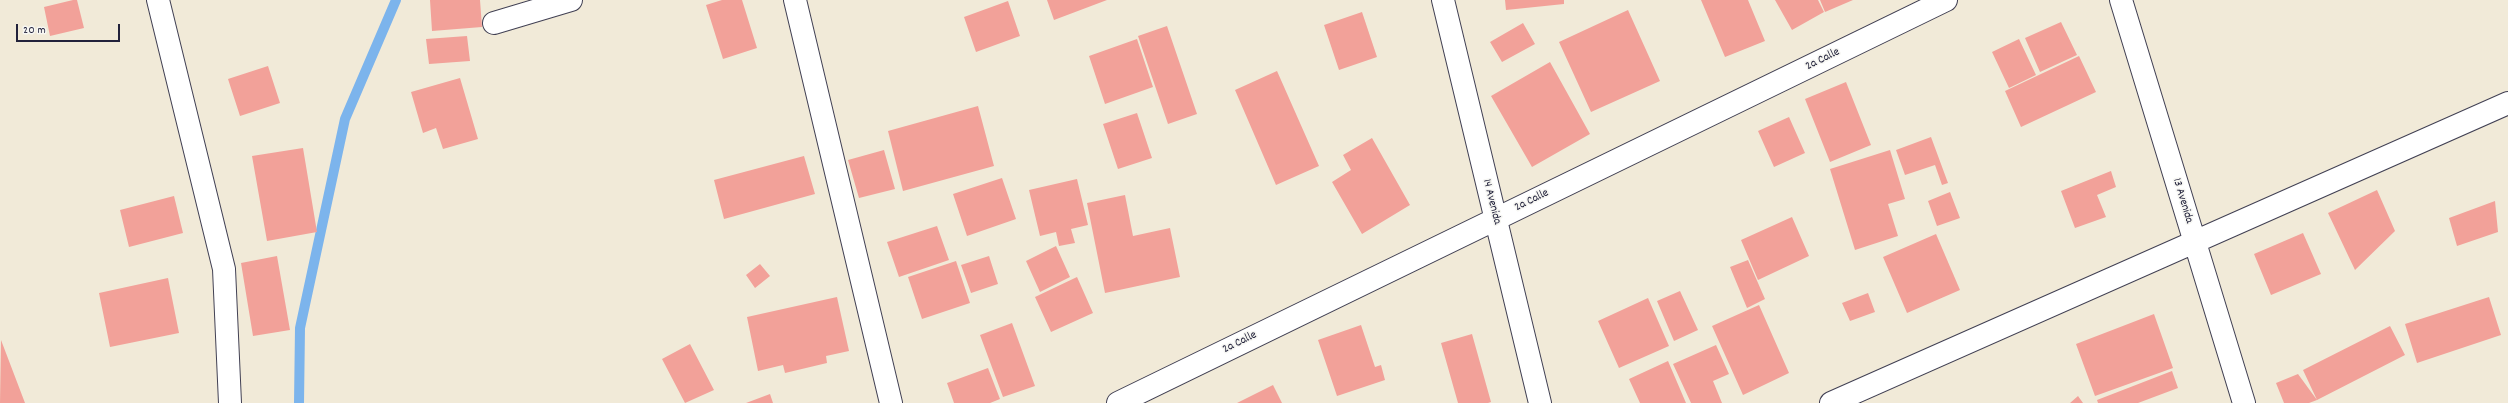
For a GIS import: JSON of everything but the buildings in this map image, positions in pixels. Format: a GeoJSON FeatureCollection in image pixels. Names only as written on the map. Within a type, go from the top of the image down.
{"type":"FeatureCollection","features":[{"type":"Feature","properties":{"kind":"street"},"geometry":{"type":"LineString","coordinates":[[158,0],[224,269],[230,403]]}},
{"type":"Feature","properties":{"kind":"street"},"geometry":{"type":"LineString","coordinates":[[494,23],[571,0]]}},
{"type":"Feature","properties":{"kind":"street"},"geometry":{"type":"LineString","coordinates":[[794,0],[891,403]]}},
{"type":"Feature","properties":{"kind":"street","name":"14 Avenida"},"geometry":{"type":"LineString","coordinates":[[1443,0],[1540,403]]}},
{"type":"Feature","properties":{"kind":"street","name":"2a Calle"},"geometry":{"type":"LineString","coordinates":[[1118,403],[1946,0]]}},
{"type":"Feature","properties":{"kind":"street","name":"13 Avenida"},"geometry":{"type":"LineString","coordinates":[[2121,0],[2244,403]]}},
{"type":"Feature","properties":{"kind":"street"},"geometry":{"type":"LineString","coordinates":[[1831,403],[2194,240],[2508,103]]}},
{"type":"Feature","properties":{"kind":"waterway"},"geometry":{"type":"LineString","coordinates":[[299,403],[300,328],[345,119],[396,0]]}}]}
